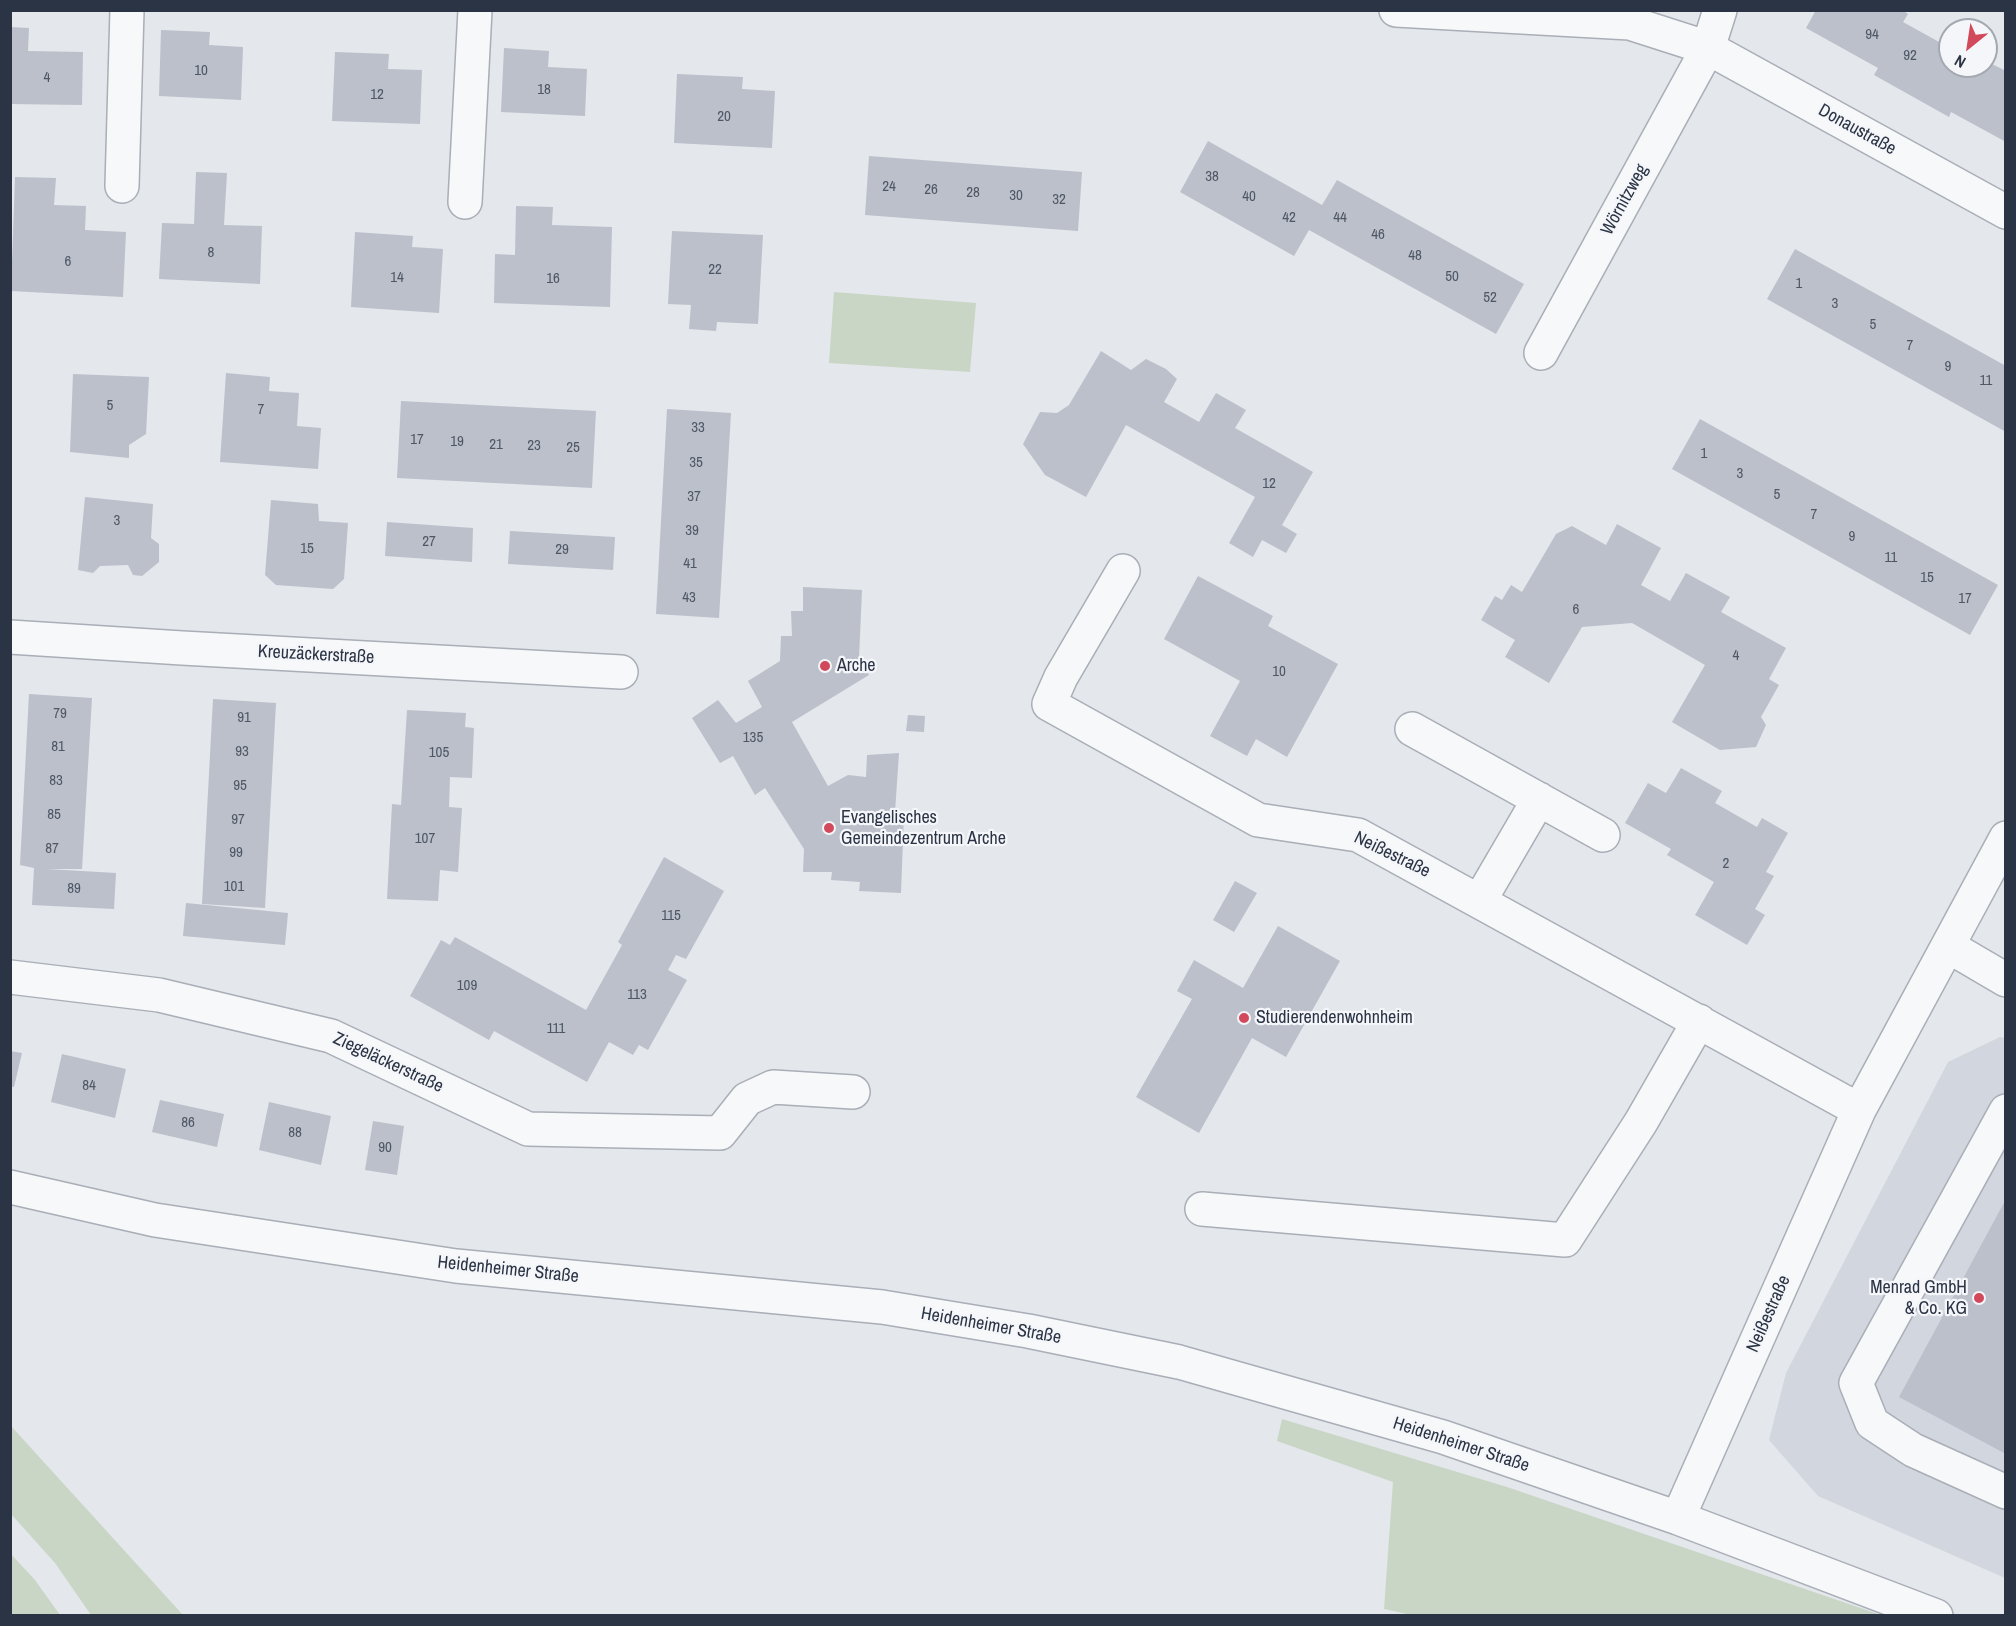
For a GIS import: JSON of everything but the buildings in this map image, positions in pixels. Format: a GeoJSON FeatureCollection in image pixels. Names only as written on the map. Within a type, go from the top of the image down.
{"type":"FeatureCollection","features":[{"type":"Feature","properties":{"kind":"street"},"geometry":{"type":"LineString","coordinates":[[122,186],[127,10]]}},
{"type":"Feature","properties":{"kind":"street"},"geometry":{"type":"LineString","coordinates":[[465,202],[475,10]]}},
{"type":"Feature","properties":{"kind":"street","name":"Donaustraße"},"geometry":{"type":"LineString","coordinates":[[1396,10],[1630,23],[1708,48],[2006,212]]}},
{"type":"Feature","properties":{"kind":"street","name":"Wörnitzweg"},"geometry":{"type":"LineString","coordinates":[[1541,352],[1708,48],[1720,10]]}},
{"type":"Feature","properties":{"kind":"street","name":"Neißestraße"},"geometry":{"type":"LineString","coordinates":[[1123,571],[1061,677],[1049,704],[1258,820],[1358,835],[1859,1110]]}},
{"type":"Feature","properties":{"kind":"street","name":"Kreuzäckerstraße"},"geometry":{"type":"LineString","coordinates":[[10,637],[621,672]]}},
{"type":"Feature","properties":{"kind":"street"},"geometry":{"type":"LineString","coordinates":[[1412,729],[1603,835]]}},
{"type":"Feature","properties":{"kind":"street"},"geometry":{"type":"LineString","coordinates":[[1480,900],[1539,799]]}},
{"type":"Feature","properties":{"kind":"street","name":"Neißestraße"},"geometry":{"type":"LineString","coordinates":[[1678,1518],[1859,1110],[2006,838]]}},
{"type":"Feature","properties":{"kind":"street"},"geometry":{"type":"LineString","coordinates":[[1948,946],[2006,980]]}},
{"type":"Feature","properties":{"kind":"street","name":"Ziegeläckerstraße"},"geometry":{"type":"LineString","coordinates":[[10,977],[159,994],[331,1036],[528,1129],[720,1133],[747,1099],[773,1087],[853,1092]]}},
{"type":"Feature","properties":{"kind":"street"},"geometry":{"type":"LineString","coordinates":[[1202,1209],[1565,1240],[1641,1122],[1699,1021]]}},
{"type":"Feature","properties":{"kind":"street"},"geometry":{"type":"LineString","coordinates":[[2006,1111],[1856,1383],[1872,1423],[1913,1450],[2006,1492]]}},
{"type":"Feature","properties":{"kind":"street","name":"Heidenheimer Straße"},"geometry":{"type":"LineString","coordinates":[[10,1186],[154,1220],[456,1266],[882,1306],[1028,1331],[1179,1362],[1443,1437],[1678,1518],[1936,1616]]}},
{"type":"Feature","properties":{"kind":"shaded area"},"geometry":{"type":"Polygon","coordinates":[[[2000,1037],[2005,1038],[2005,1578],[1818,1496],[1769,1440],[1786,1373],[1948,1062],[2000,1037]]]}},
{"type":"Feature","properties":{"kind":"green space"},"geometry":{"type":"Polygon","coordinates":[[[834,292],[976,303],[970,372],[829,363],[834,292]]]}},
{"type":"Feature","properties":{"kind":"green space"},"geometry":{"type":"Polygon","coordinates":[[[1282,1419],[1507,1487],[1881,1615],[1416,1616],[1384,1609],[1393,1482],[1277,1441],[1282,1419]]]}},
{"type":"Feature","properties":{"kind":"green space"},"geometry":{"type":"Polygon","coordinates":[[[10,1426],[183,1615],[91,1615],[55,1563],[11,1514],[10,1426]]]}},
{"type":"Feature","properties":{"kind":"green space"},"geometry":{"type":"Polygon","coordinates":[[[10,1553],[35,1580],[60,1615],[11,1615],[10,1553]]]}},
{"type":"Feature","properties":{"kind":"place","name":"Arche"},"geometry":{"type":"Point","coordinates":[825,666]}},
{"type":"Feature","properties":{"kind":"place","name":"Evangelisches Gemeindezentrum Arche"},"geometry":{"type":"Point","coordinates":[829,828]}},
{"type":"Feature","properties":{"kind":"place","name":"Studierendenwohnheim"},"geometry":{"type":"Point","coordinates":[1244,1018]}},
{"type":"Feature","properties":{"kind":"place","name":"Menrad GmbH & Co. KG"},"geometry":{"type":"Point","coordinates":[1979,1298]}}]}
